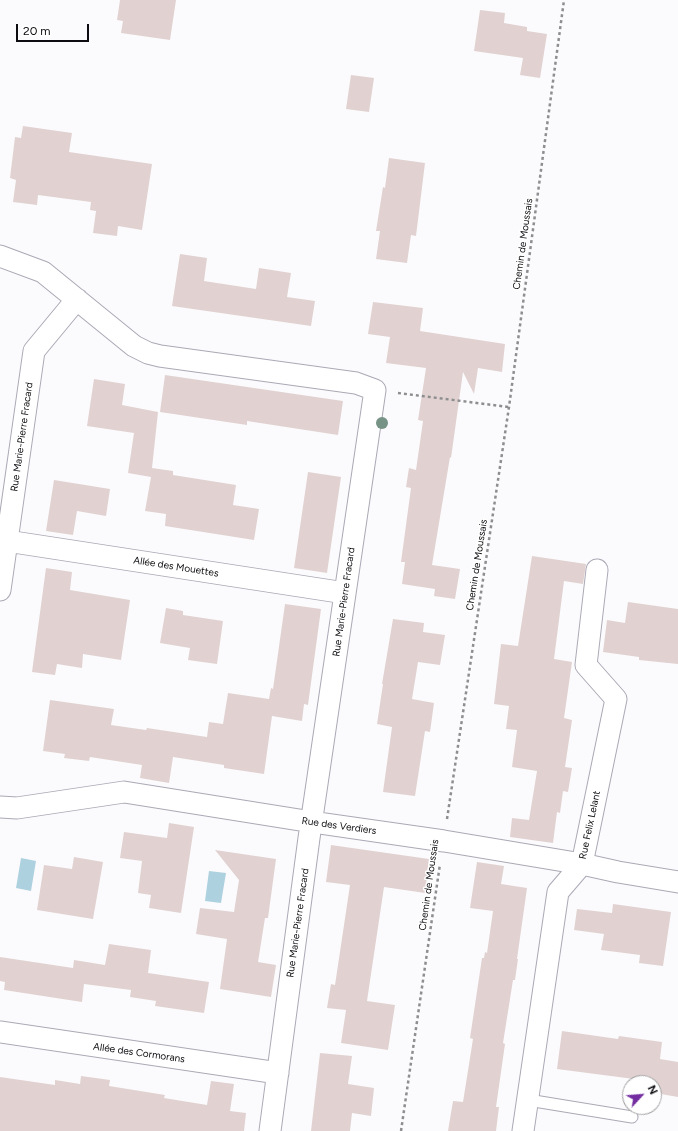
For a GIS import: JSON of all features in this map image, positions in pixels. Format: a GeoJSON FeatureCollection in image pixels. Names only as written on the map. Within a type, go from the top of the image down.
{"type":"FeatureCollection","features":[{"type":"Feature","properties":{"kind":"street"},"geometry":{"type":"LineString","coordinates":[[0,256],[43,272],[134,346],[148,353],[160,356],[356,383],[375,390]]}},
{"type":"Feature","properties":{"kind":"street","name":"Rue Marie-Pierre Fracard"},"geometry":{"type":"LineString","coordinates":[[0,590],[34,351],[76,299]]}},
{"type":"Feature","properties":{"kind":"street","name":"Rue Marie-Pierre Fracard"},"geometry":{"type":"LineString","coordinates":[[270,1131],[312,822],[375,390]]}},
{"type":"Feature","properties":{"kind":"street","name":"Allée des Mouettes"},"geometry":{"type":"LineString","coordinates":[[7,540],[345,593]]}},
{"type":"Feature","properties":{"kind":"street","name":"Rue Felix Lelant"},"geometry":{"type":"LineString","coordinates":[[522,1131],[528,1100],[558,892],[582,864],[616,699],[586,665],[597,570]]}},
{"type":"Feature","properties":{"kind":"street","name":"Rue des Verdiers"},"geometry":{"type":"LineString","coordinates":[[0,807],[17,808],[124,792],[444,841],[678,882]]}},
{"type":"Feature","properties":{"kind":"street","name":"Allée des Cormorans"},"geometry":{"type":"LineString","coordinates":[[0,1032],[278,1073]]}},
{"type":"Feature","properties":{"kind":"lane"},"geometry":{"type":"LineString","coordinates":[[528,1100],[632,1117]]}},
{"type":"Feature","properties":{"kind":"path","name":"Chemin de Moussais"},"geometry":{"type":"LineString","coordinates":[[401,1131],[509,407],[564,0]]}},
{"type":"Feature","properties":{"kind":"path"},"geometry":{"type":"LineString","coordinates":[[375,390],[509,407]]}},
{"type":"Feature","properties":{"kind":"water"},"geometry":{"type":"Polygon","coordinates":[[[21,858],[36,861],[31,891],[16,888],[21,858]]]}},
{"type":"Feature","properties":{"kind":"water"},"geometry":{"type":"Polygon","coordinates":[[[209,871],[226,873],[221,903],[205,901],[209,871]]]}},
{"type":"Feature","properties":{"kind":"building"},"geometry":{"type":"Polygon","coordinates":[[[120,0],[176,0],[170,40],[121,33],[123,21],[117,20],[120,0]]]}},
{"type":"Feature","properties":{"kind":"building"},"geometry":{"type":"Polygon","coordinates":[[[480,10],[505,13],[504,23],[527,27],[527,31],[547,34],[540,78],[520,75],[523,58],[474,51],[480,10]]]}},
{"type":"Feature","properties":{"kind":"building"},"geometry":{"type":"Polygon","coordinates":[[[351,75],[374,78],[369,112],[346,109],[351,75]]]}},
{"type":"Feature","properties":{"kind":"building"},"geometry":{"type":"Polygon","coordinates":[[[23,126],[72,133],[69,152],[152,164],[142,230],[118,226],[117,236],[93,233],[96,211],[90,210],[91,202],[38,195],[37,205],[13,202],[16,180],[10,178],[15,137],[21,138],[23,126]]]}},
{"type":"Feature","properties":{"kind":"building"},"geometry":{"type":"Polygon","coordinates":[[[389,158],[425,163],[416,236],[411,235],[407,263],[376,259],[380,231],[376,231],[383,187],[385,188],[389,158]]]}},
{"type":"Feature","properties":{"kind":"building"},"geometry":{"type":"Polygon","coordinates":[[[180,254],[207,258],[204,281],[256,289],[259,268],[291,273],[287,297],[315,301],[311,326],[172,306],[180,254]]]}},
{"type":"Feature","properties":{"kind":"building"},"geometry":{"type":"Polygon","coordinates":[[[373,302],[423,308],[420,331],[505,344],[502,372],[478,368],[474,394],[463,372],[451,458],[450,457],[432,565],[460,569],[455,599],[434,596],[435,589],[402,584],[405,562],[401,562],[411,488],[406,487],[409,468],[416,470],[423,421],[418,420],[426,368],[386,363],[390,337],[368,334],[373,302]]]}},
{"type":"Feature","properties":{"kind":"building"},"geometry":{"type":"Polygon","coordinates":[[[165,375],[343,401],[338,435],[247,421],[247,425],[160,412],[165,375]]]}},
{"type":"Feature","properties":{"kind":"building"},"geometry":{"type":"Polygon","coordinates":[[[94,379],[125,384],[122,405],[158,412],[152,468],[173,471],[173,475],[236,485],[233,505],[259,509],[254,540],[165,526],[166,514],[145,511],[151,477],[128,473],[134,433],[87,426],[94,379]]]}},
{"type":"Feature","properties":{"kind":"building"},"geometry":{"type":"Polygon","coordinates":[[[308,472],[341,477],[327,573],[294,568],[308,472]]]}},
{"type":"Feature","properties":{"kind":"building"},"geometry":{"type":"Polygon","coordinates":[[[54,480],[110,489],[106,516],[77,511],[73,535],[46,531],[54,480]]]}},
{"type":"Feature","properties":{"kind":"building"},"geometry":{"type":"Polygon","coordinates":[[[532,556],[586,564],[583,584],[564,581],[554,659],[572,662],[564,718],[572,720],[565,767],[572,768],[568,792],[563,791],[560,813],[557,812],[553,843],[510,837],[512,818],[529,820],[537,771],[512,767],[517,730],[506,729],[509,706],[494,704],[501,644],[518,646],[532,556]]]}},
{"type":"Feature","properties":{"kind":"building"},"geometry":{"type":"Polygon","coordinates":[[[46,568],[72,572],[70,590],[130,600],[121,660],[83,654],[82,668],[57,664],[55,675],[32,672],[46,568]]]}},
{"type":"Feature","properties":{"kind":"building"},"geometry":{"type":"Polygon","coordinates":[[[628,602],[678,609],[678,664],[639,660],[639,657],[603,652],[607,620],[625,623],[628,602]]]}},
{"type":"Feature","properties":{"kind":"building"},"geometry":{"type":"Polygon","coordinates":[[[285,604],[321,609],[308,705],[304,704],[302,721],[272,716],[264,774],[224,768],[224,765],[173,757],[169,783],[140,778],[142,765],[90,757],[89,761],[64,758],[65,754],[43,751],[50,700],[114,709],[111,725],[146,730],[147,728],[207,737],[209,722],[223,724],[228,693],[269,699],[271,688],[273,689],[285,604]]]}},
{"type":"Feature","properties":{"kind":"building"},"geometry":{"type":"Polygon","coordinates":[[[166,608],[183,611],[183,615],[223,621],[217,664],[188,660],[190,648],[160,643],[166,608]]]}},
{"type":"Feature","properties":{"kind":"building"},"geometry":{"type":"Polygon","coordinates":[[[393,619],[424,623],[423,632],[445,635],[440,665],[418,662],[412,699],[434,703],[430,732],[425,731],[415,796],[383,792],[392,727],[377,724],[393,619]]]}},
{"type":"Feature","properties":{"kind":"building"},"geometry":{"type":"Polygon","coordinates":[[[169,823],[194,827],[181,913],[149,908],[151,895],[138,893],[142,861],[120,858],[124,832],[167,838],[169,823]]]}},
{"type":"Feature","properties":{"kind":"building"},"geometry":{"type":"Polygon","coordinates":[[[331,845],[429,859],[425,893],[384,887],[367,1001],[395,1005],[388,1050],[341,1043],[346,1010],[327,1008],[331,984],[335,985],[350,885],[326,882],[331,845]]]}},
{"type":"Feature","properties":{"kind":"building"},"geometry":{"type":"Polygon","coordinates":[[[215,850],[276,859],[268,918],[265,918],[258,962],[276,965],[271,997],[220,989],[227,939],[196,934],[200,908],[234,912],[239,880],[215,850]]]}},
{"type":"Feature","properties":{"kind":"building"},"geometry":{"type":"Polygon","coordinates":[[[74,857],[103,862],[93,919],[37,910],[44,865],[72,869],[74,857]]]}},
{"type":"Feature","properties":{"kind":"building"},"geometry":{"type":"Polygon","coordinates":[[[477,862],[504,866],[501,884],[527,888],[515,980],[513,980],[503,1043],[505,1044],[496,1107],[499,1107],[496,1131],[448,1131],[453,1101],[463,1102],[473,1039],[470,1038],[482,958],[484,958],[485,952],[487,953],[493,911],[470,908],[477,862]]]}},
{"type":"Feature","properties":{"kind":"building"},"geometry":{"type":"Polygon","coordinates":[[[613,904],[671,912],[663,966],[639,963],[640,955],[601,950],[604,934],[574,930],[577,909],[612,913],[613,904]]]}},
{"type":"Feature","properties":{"kind":"building"},"geometry":{"type":"Polygon","coordinates":[[[109,944],[151,950],[148,973],[209,982],[204,1013],[155,1006],[156,1001],[130,997],[131,990],[84,984],[82,1002],[4,990],[5,982],[0,981],[0,957],[73,968],[74,960],[105,965],[109,944]]]}},
{"type":"Feature","properties":{"kind":"building"},"geometry":{"type":"Polygon","coordinates":[[[562,1031],[618,1039],[619,1036],[662,1042],[660,1059],[678,1062],[678,1097],[662,1094],[662,1075],[622,1075],[622,1077],[557,1069],[562,1031]]]}},
{"type":"Feature","properties":{"kind":"building"},"geometry":{"type":"Polygon","coordinates":[[[320,1053],[352,1056],[348,1084],[374,1088],[371,1116],[352,1113],[350,1131],[311,1131],[320,1053]]]}},
{"type":"Feature","properties":{"kind":"building"},"geometry":{"type":"Polygon","coordinates":[[[81,1076],[110,1080],[109,1086],[165,1095],[164,1098],[207,1105],[211,1081],[234,1084],[230,1111],[246,1113],[244,1131],[0,1131],[0,1077],[55,1085],[55,1080],[80,1084],[81,1076]]]}}]}
